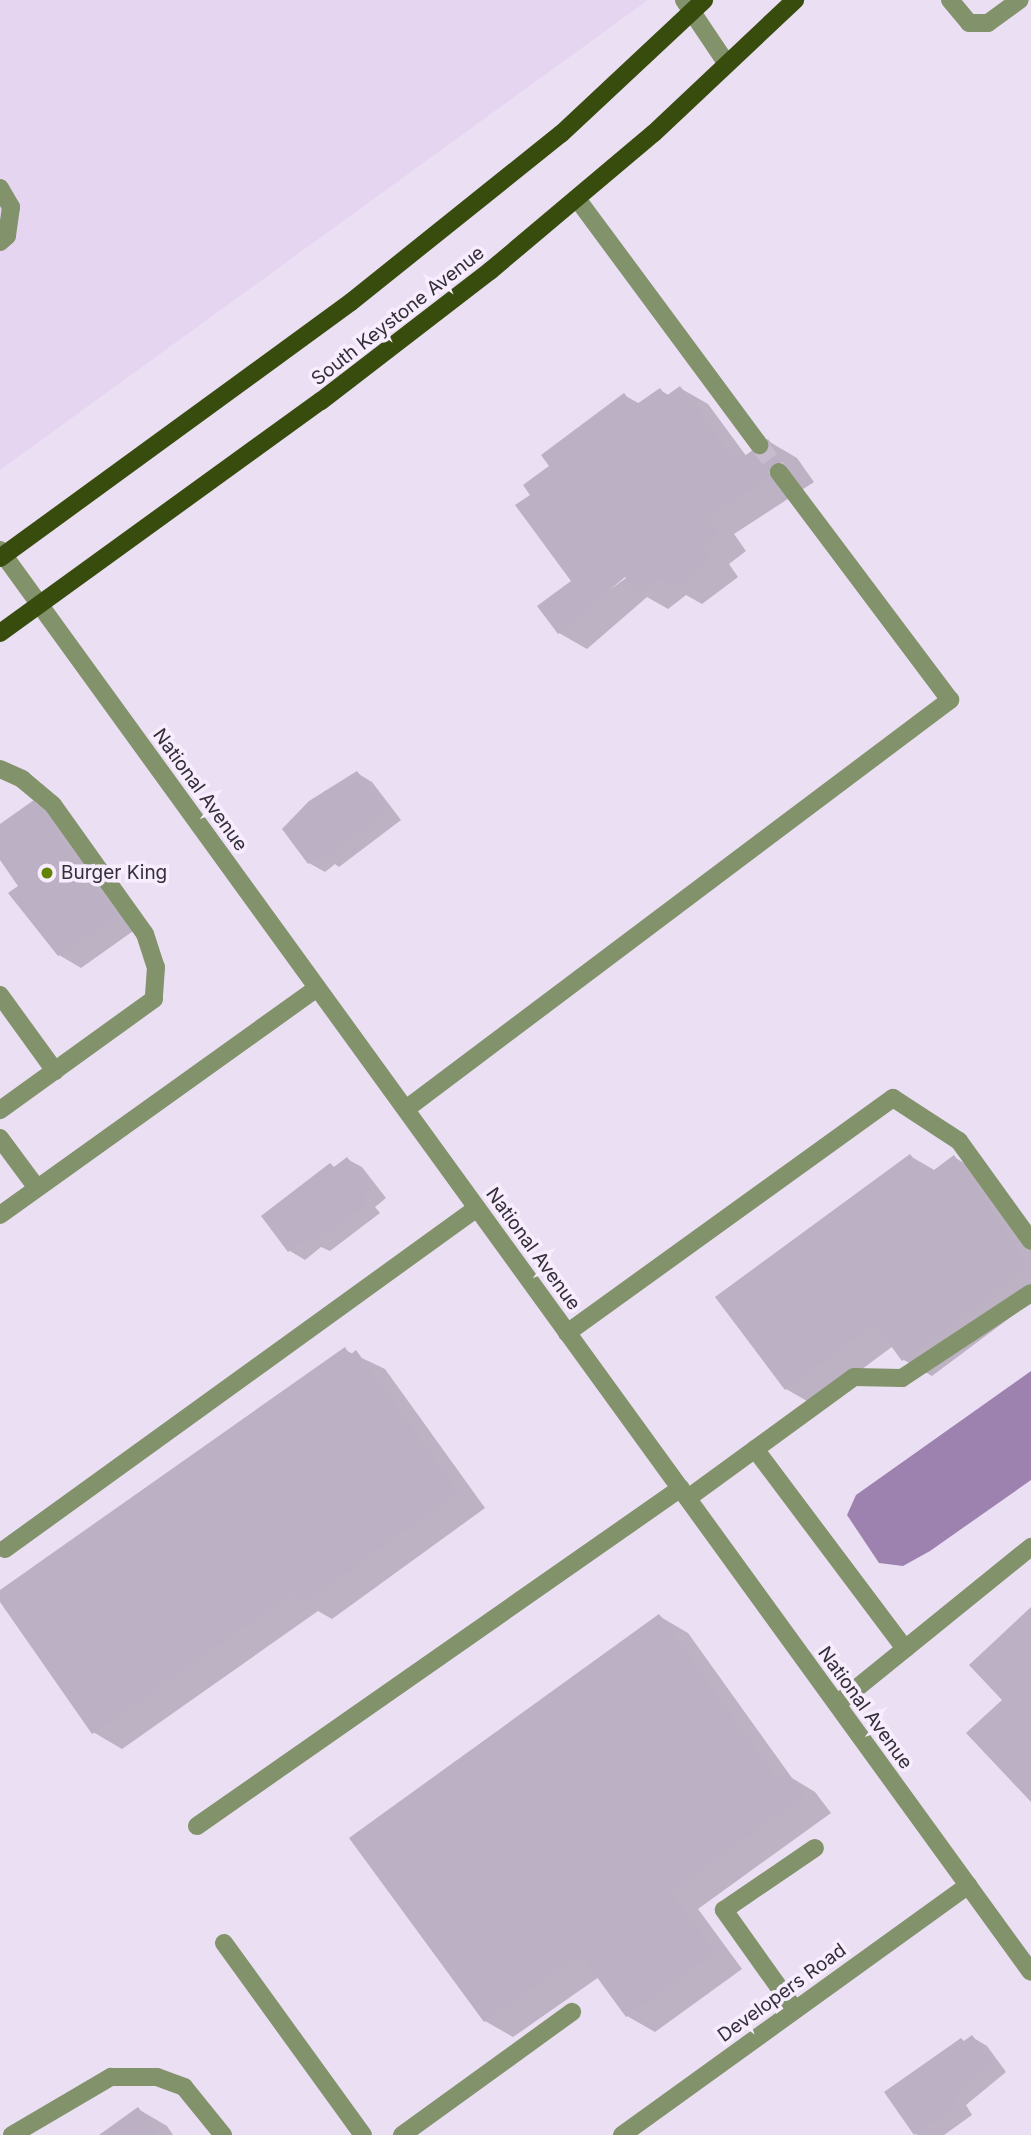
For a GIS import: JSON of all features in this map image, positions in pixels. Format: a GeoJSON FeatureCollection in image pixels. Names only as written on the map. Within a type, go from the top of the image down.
{"type":"FeatureCollection","features":[{"type":"Feature","properties":{"kind":"main road","name":"South Keystone Avenue"},"geometry":{"type":"LineString","coordinates":[[0,633],[422,326],[578,200],[795,0]]}},
{"type":"Feature","properties":{"kind":"main road","name":"South Keystone Avenue"},"geometry":{"type":"LineString","coordinates":[[1,555],[351,302],[561,134],[693,4]]}},
{"type":"Feature","properties":{"kind":"street"},"geometry":{"type":"LineString","coordinates":[[950,0],[969,23],[988,23],[1020,0]]}},
{"type":"Feature","properties":{"kind":"street"},"geometry":{"type":"LineString","coordinates":[[693,4],[727,64]]}},
{"type":"Feature","properties":{"kind":"street"},"geometry":{"type":"LineString","coordinates":[[0,188],[11,207],[7,236],[0,242]]}},
{"type":"Feature","properties":{"kind":"street"},"geometry":{"type":"LineString","coordinates":[[578,200],[759,446]]}},
{"type":"Feature","properties":{"kind":"street"},"geometry":{"type":"LineString","coordinates":[[406,1109],[950,700],[779,472]]}},
{"type":"Feature","properties":{"kind":"street","name":"National Avenue"},"geometry":{"type":"LineString","coordinates":[[1,555],[40,605],[1031,1972]]}},
{"type":"Feature","properties":{"kind":"street"},"geometry":{"type":"LineString","coordinates":[[0,769],[22,779],[53,805],[145,934],[156,967],[154,999],[0,1110]]}},
{"type":"Feature","properties":{"kind":"street"},"geometry":{"type":"LineString","coordinates":[[0,1215],[317,988]]}},
{"type":"Feature","properties":{"kind":"street"},"geometry":{"type":"LineString","coordinates":[[0,995],[55,1071]]}},
{"type":"Feature","properties":{"kind":"street"},"geometry":{"type":"LineString","coordinates":[[568,1333],[893,1098],[959,1141],[1031,1241]]}},
{"type":"Feature","properties":{"kind":"street"},"geometry":{"type":"LineString","coordinates":[[0,1138],[37,1188]]}},
{"type":"Feature","properties":{"kind":"street"},"geometry":{"type":"LineString","coordinates":[[5,1549],[477,1208]]}},
{"type":"Feature","properties":{"kind":"street"},"geometry":{"type":"LineString","coordinates":[[197,1826],[684,1493],[755,1449],[854,1377],[902,1378],[1031,1293]]}},
{"type":"Feature","properties":{"kind":"street"},"geometry":{"type":"LineString","coordinates":[[755,1449],[905,1649]]}},
{"type":"Feature","properties":{"kind":"street"},"geometry":{"type":"LineString","coordinates":[[837,1704],[1031,1547]]}},
{"type":"Feature","properties":{"kind":"street"},"geometry":{"type":"LineString","coordinates":[[795,2010],[724,1910],[815,1848]]}},
{"type":"Feature","properties":{"kind":"street","name":"Developers Road"},"geometry":{"type":"LineString","coordinates":[[622,2135],[968,1885]]}},
{"type":"Feature","properties":{"kind":"street"},"geometry":{"type":"LineString","coordinates":[[224,1943],[363,2135]]}},
{"type":"Feature","properties":{"kind":"street"},"geometry":{"type":"LineString","coordinates":[[402,2135],[572,2012]]}},
{"type":"Feature","properties":{"kind":"street"},"geometry":{"type":"LineString","coordinates":[[12,2135],[111,2077],[157,2077],[184,2087],[223,2135]]}},
{"type":"Feature","properties":{"kind":"shaded area"},"geometry":{"type":"Polygon","coordinates":[[[0,0],[648,0],[0,470],[0,0]]]}},
{"type":"Feature","properties":{"kind":"shaded area"},"geometry":{"type":"Polygon","coordinates":[[[1031,1371],[1031,1480],[930,1551],[903,1566],[879,1563],[847,1515],[856,1495],[1031,1371]]]}},
{"type":"Feature","properties":{"kind":"building"},"geometry":{"type":"Polygon","coordinates":[[[680,386],[736,462],[768,439],[787,465],[706,518],[719,534],[701,547],[711,560],[672,589],[662,576],[638,594],[625,577],[558,634],[537,606],[571,581],[515,505],[530,495],[523,485],[549,466],[541,455],[624,393],[634,406],[660,388],[666,396],[680,386]]]}},
{"type":"Feature","properties":{"kind":"building"},"geometry":{"type":"Polygon","coordinates":[[[357,771],[387,811],[323,859],[320,856],[308,864],[282,829],[309,801],[357,771]]]}},
{"type":"Feature","properties":{"kind":"building","name":"Burger King"},"geometry":{"type":"Polygon","coordinates":[[[34,800],[115,916],[58,956],[8,893],[18,886],[0,860],[0,824],[34,800]]]}},
{"type":"Feature","properties":{"kind":"building"},"geometry":{"type":"Polygon","coordinates":[[[910,1154],[926,1176],[954,1155],[1029,1266],[902,1361],[874,1323],[785,1390],[715,1297],[910,1154]]]}},
{"type":"Feature","properties":{"kind":"building"},"geometry":{"type":"Polygon","coordinates":[[[347,1157],[372,1189],[361,1197],[366,1204],[313,1244],[308,1237],[288,1252],[261,1216],[330,1163],[334,1167],[347,1157]]]}},
{"type":"Feature","properties":{"kind":"building"},"geometry":{"type":"Polygon","coordinates":[[[345,1347],[350,1355],[356,1350],[458,1492],[303,1604],[294,1592],[92,1734],[0,1602],[0,1590],[345,1347]]]}},
{"type":"Feature","properties":{"kind":"building"},"geometry":{"type":"Polygon","coordinates":[[[1031,1607],[1031,1802],[966,1733],[1002,1700],[969,1665],[1031,1607]]]}},
{"type":"Feature","properties":{"kind":"building"},"geometry":{"type":"Polygon","coordinates":[[[659,1614],[777,1780],[786,1773],[803,1796],[671,1892],[715,1952],[626,2017],[580,1954],[484,2022],[349,1838],[659,1614]]]}},
{"type":"Feature","properties":{"kind":"building"},"geometry":{"type":"Polygon","coordinates":[[[972,2035],[992,2063],[952,2096],[958,2106],[914,2135],[884,2092],[961,2038],[964,2041],[972,2035]]]}},
{"type":"Feature","properties":{"kind":"building"},"geometry":{"type":"Polygon","coordinates":[[[138,2107],[158,2135],[99,2135],[138,2107]]]}},
{"type":"Feature","properties":{"kind":"tunnel"},"geometry":{"type":"LineString","coordinates":[[759,445],[779,472]]}},
{"type":"Feature","properties":{"kind":"place","name":"Burger King"},"geometry":{"type":"Point","coordinates":[47,873]}}]}
